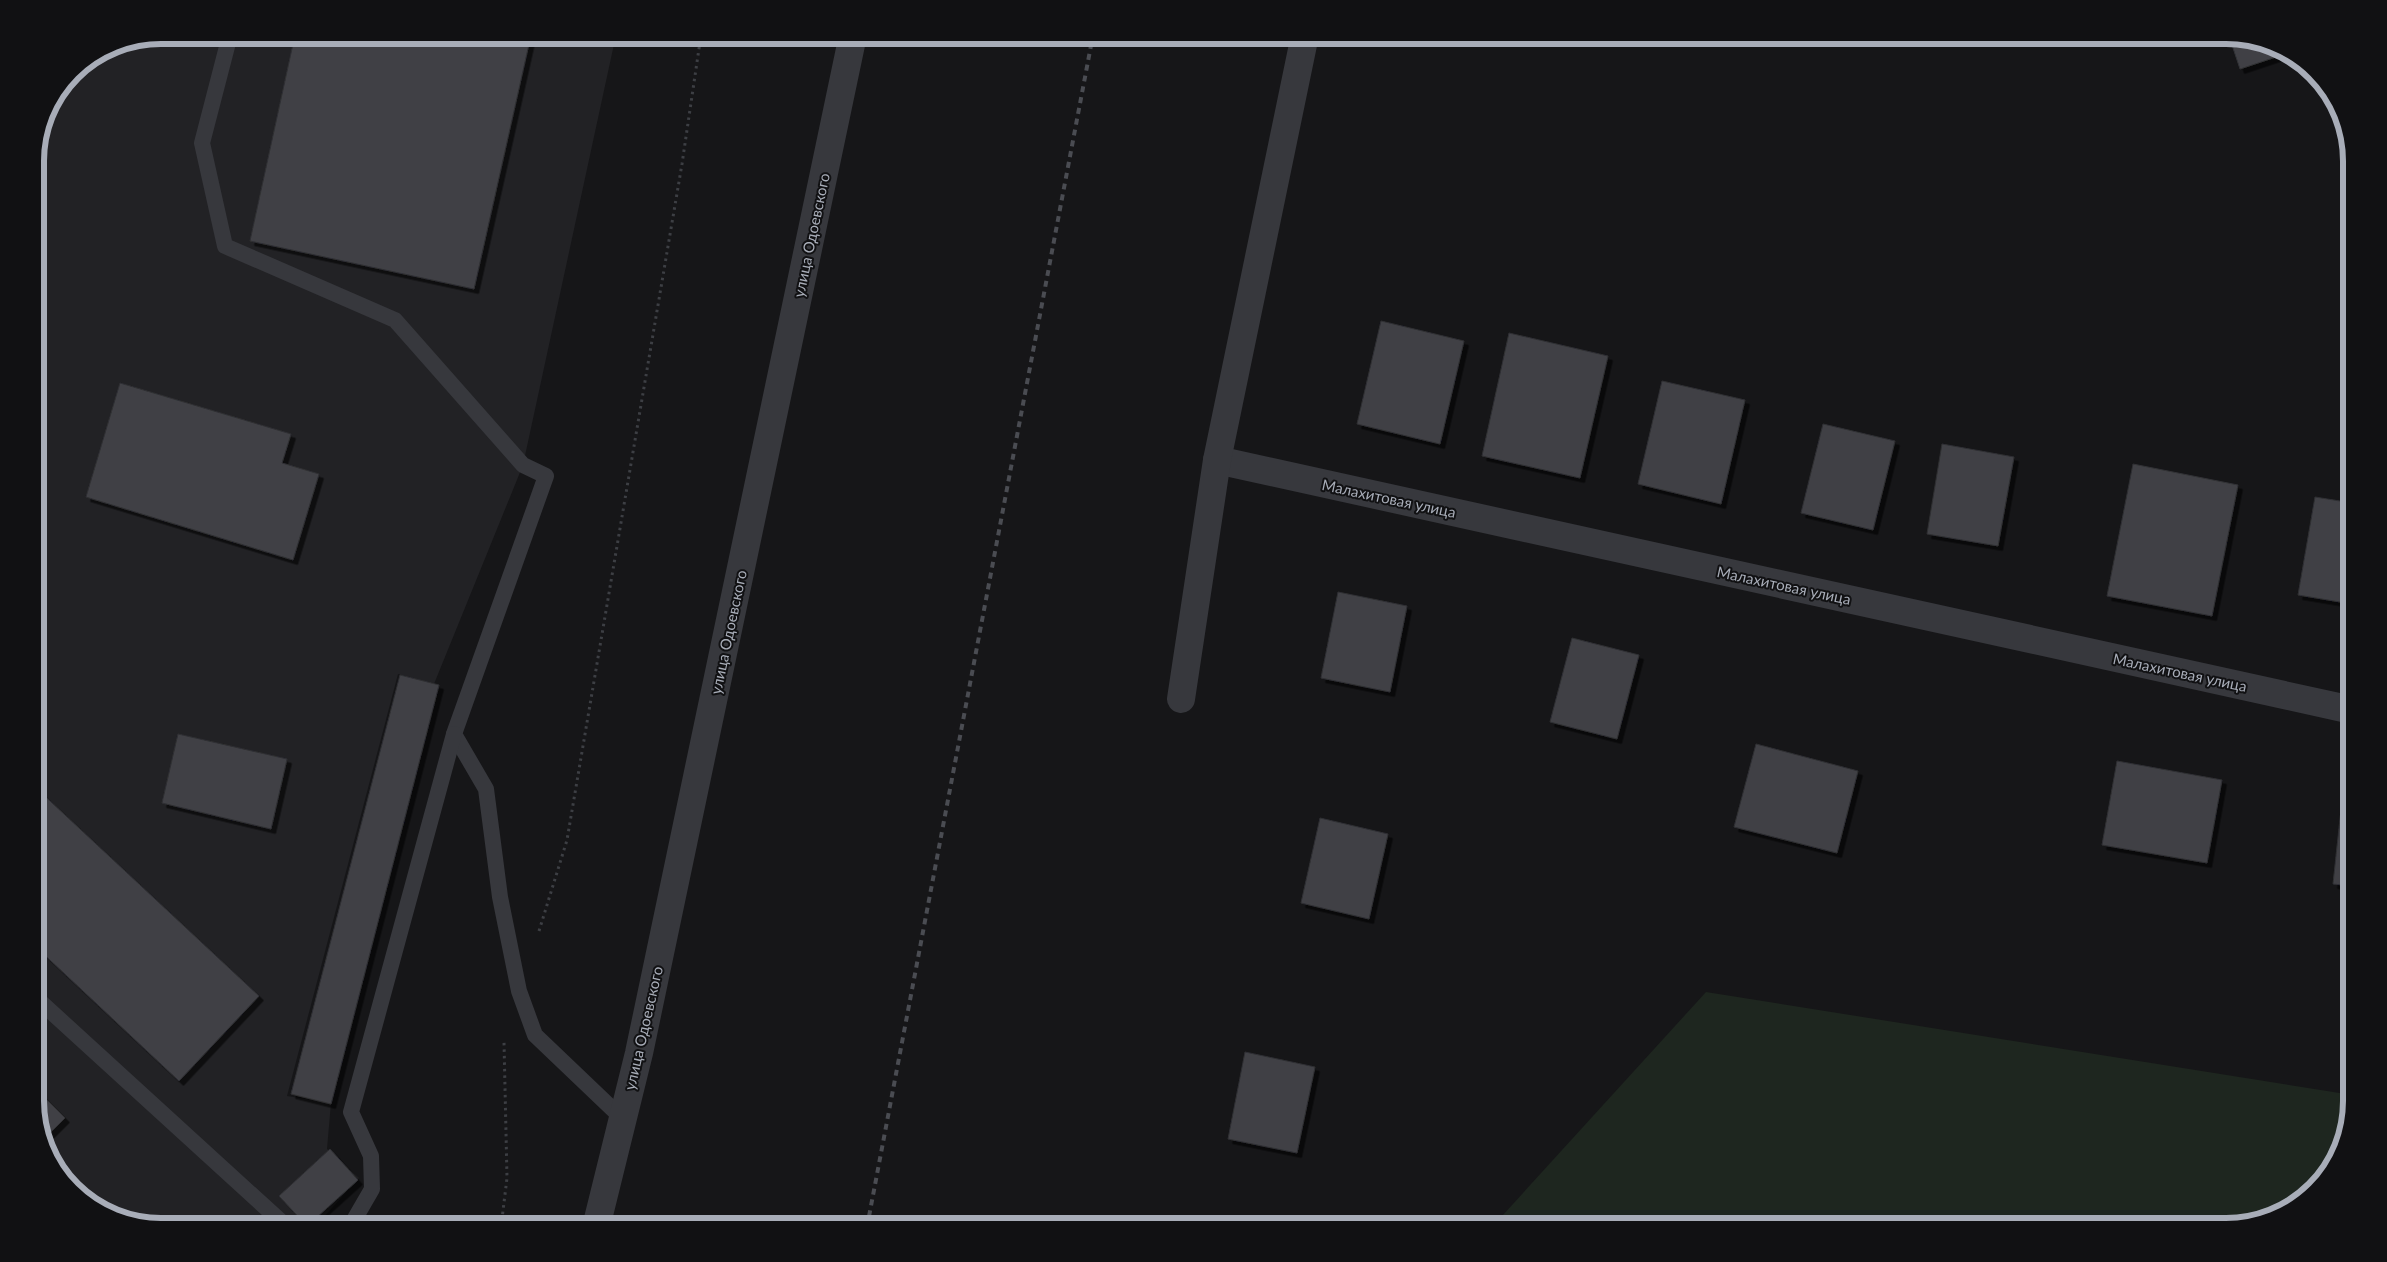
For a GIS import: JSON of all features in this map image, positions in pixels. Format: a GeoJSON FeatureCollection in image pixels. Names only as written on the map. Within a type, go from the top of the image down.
{"type":"FeatureCollection","features":[{"type":"Feature","properties":{"kind":"street","name":"улица Одоевского"},"geometry":{"type":"LineString","coordinates":[[598,1218],[639,1053],[851,44]]}},
{"type":"Feature","properties":{"kind":"street"},"geometry":{"type":"LineString","coordinates":[[1181,699],[1217,460],[1303,44]]}},
{"type":"Feature","properties":{"kind":"street","name":"Малахитовая улица"},"geometry":{"type":"LineString","coordinates":[[1217,460],[2343,708]]}},
{"type":"Feature","properties":{"kind":"lane"},"geometry":{"type":"LineString","coordinates":[[228,44],[202,143],[225,246],[395,320],[523,465],[546,476],[454,734],[352,1112],[371,1156],[372,1189],[355,1218]]}},
{"type":"Feature","properties":{"kind":"lane"},"geometry":{"type":"LineString","coordinates":[[454,734],[486,789],[500,897],[518,991],[535,1036],[623,1119]]}},
{"type":"Feature","properties":{"kind":"lane"},"geometry":{"type":"LineString","coordinates":[[44,1005],[277,1218]]}},
{"type":"Feature","properties":{"kind":"path"},"geometry":{"type":"LineString","coordinates":[[538,934],[567,840],[682,164],[700,44]]}},
{"type":"Feature","properties":{"kind":"path"},"geometry":{"type":"LineString","coordinates":[[502,1218],[506,1178],[504,1034],[518,991]]}},
{"type":"Feature","properties":{"kind":"shaded area"},"geometry":{"type":"Polygon","coordinates":[[[154,44],[614,44],[523,465],[434,684],[398,674],[287,1096],[331,1103],[327,1149],[359,1178],[323,1218],[154,1218],[138,1216],[109,1206],[84,1189],[64,1166],[50,1139],[44,1108],[44,154],[48,131],[59,102],[84,73],[102,59],[138,46],[154,44]]]}},
{"type":"Feature","properties":{"kind":"shaded area"},"geometry":{"type":"Polygon","coordinates":[[[1706,992],[2343,1094],[2342,1116],[2337,1139],[2331,1153],[2314,1178],[2285,1203],[2256,1214],[2241,1217],[1500,1218],[1706,992]]]}},
{"type":"Feature","properties":{"kind":"building"},"geometry":{"type":"Polygon","coordinates":[[[293,44],[529,44],[474,289],[250,241],[293,44]]]}},
{"type":"Feature","properties":{"kind":"building"},"geometry":{"type":"Polygon","coordinates":[[[2232,44],[2264,50],[2278,56],[2240,69],[2232,44]]]}},
{"type":"Feature","properties":{"kind":"building"},"geometry":{"type":"Polygon","coordinates":[[[1381,321],[1464,341],[1440,444],[1357,424],[1381,321]]]}},
{"type":"Feature","properties":{"kind":"building"},"geometry":{"type":"Polygon","coordinates":[[[1509,333],[1608,356],[1580,478],[1482,456],[1509,333]]]}},
{"type":"Feature","properties":{"kind":"building"},"geometry":{"type":"Polygon","coordinates":[[[1662,381],[1745,400],[1721,504],[1638,484],[1662,381]]]}},
{"type":"Feature","properties":{"kind":"building"},"geometry":{"type":"Polygon","coordinates":[[[120,383],[291,434],[282,463],[319,474],[293,560],[86,497],[120,383]]]}},
{"type":"Feature","properties":{"kind":"building"},"geometry":{"type":"Polygon","coordinates":[[[1823,424],[1895,441],[1873,530],[1801,513],[1823,424]]]}},
{"type":"Feature","properties":{"kind":"building"},"geometry":{"type":"Polygon","coordinates":[[[1942,444],[2014,457],[1998,546],[1927,534],[1942,444]]]}},
{"type":"Feature","properties":{"kind":"building"},"geometry":{"type":"Polygon","coordinates":[[[2133,464],[2238,485],[2212,616],[2107,596],[2133,464]]]}},
{"type":"Feature","properties":{"kind":"building"},"geometry":{"type":"Polygon","coordinates":[[[2315,497],[2343,502],[2343,602],[2298,595],[2315,497]]]}},
{"type":"Feature","properties":{"kind":"building"},"geometry":{"type":"Polygon","coordinates":[[[1338,592],[1407,606],[1390,692],[1321,678],[1338,592]]]}},
{"type":"Feature","properties":{"kind":"building"},"geometry":{"type":"Polygon","coordinates":[[[1572,638],[1639,655],[1617,739],[1550,722],[1572,638]]]}},
{"type":"Feature","properties":{"kind":"building"},"geometry":{"type":"Polygon","coordinates":[[[400,675],[439,685],[331,1104],[291,1094],[400,675]]]}},
{"type":"Feature","properties":{"kind":"building"},"geometry":{"type":"Polygon","coordinates":[[[178,734],[287,759],[271,829],[162,803],[178,734]]]}},
{"type":"Feature","properties":{"kind":"building"},"geometry":{"type":"Polygon","coordinates":[[[1756,744],[1858,771],[1837,853],[1734,827],[1756,744]]]}},
{"type":"Feature","properties":{"kind":"building"},"geometry":{"type":"Polygon","coordinates":[[[2117,761],[2222,780],[2207,863],[2102,845],[2117,761]]]}},
{"type":"Feature","properties":{"kind":"building"},"geometry":{"type":"Polygon","coordinates":[[[44,795],[259,996],[179,1081],[44,954],[44,795]]]}},
{"type":"Feature","properties":{"kind":"building"},"geometry":{"type":"Polygon","coordinates":[[[2342,800],[2343,800],[2343,885],[2333,884],[2342,800]]]}},
{"type":"Feature","properties":{"kind":"building"},"geometry":{"type":"Polygon","coordinates":[[[1320,818],[1388,834],[1369,919],[1301,903],[1320,818]]]}},
{"type":"Feature","properties":{"kind":"building"},"geometry":{"type":"Polygon","coordinates":[[[1245,1052],[1315,1067],[1297,1153],[1228,1139],[1245,1052]]]}},
{"type":"Feature","properties":{"kind":"building"},"geometry":{"type":"Polygon","coordinates":[[[44,1097],[65,1118],[49,1134],[44,1097]]]}},
{"type":"Feature","properties":{"kind":"building"},"geometry":{"type":"Polygon","coordinates":[[[330,1149],[358,1180],[316,1218],[300,1218],[279,1196],[330,1149]]]}},
{"type":"Feature","properties":{"kind":"railway"},"geometry":{"type":"LineString","coordinates":[[869,1218],[1091,44]]}}]}
